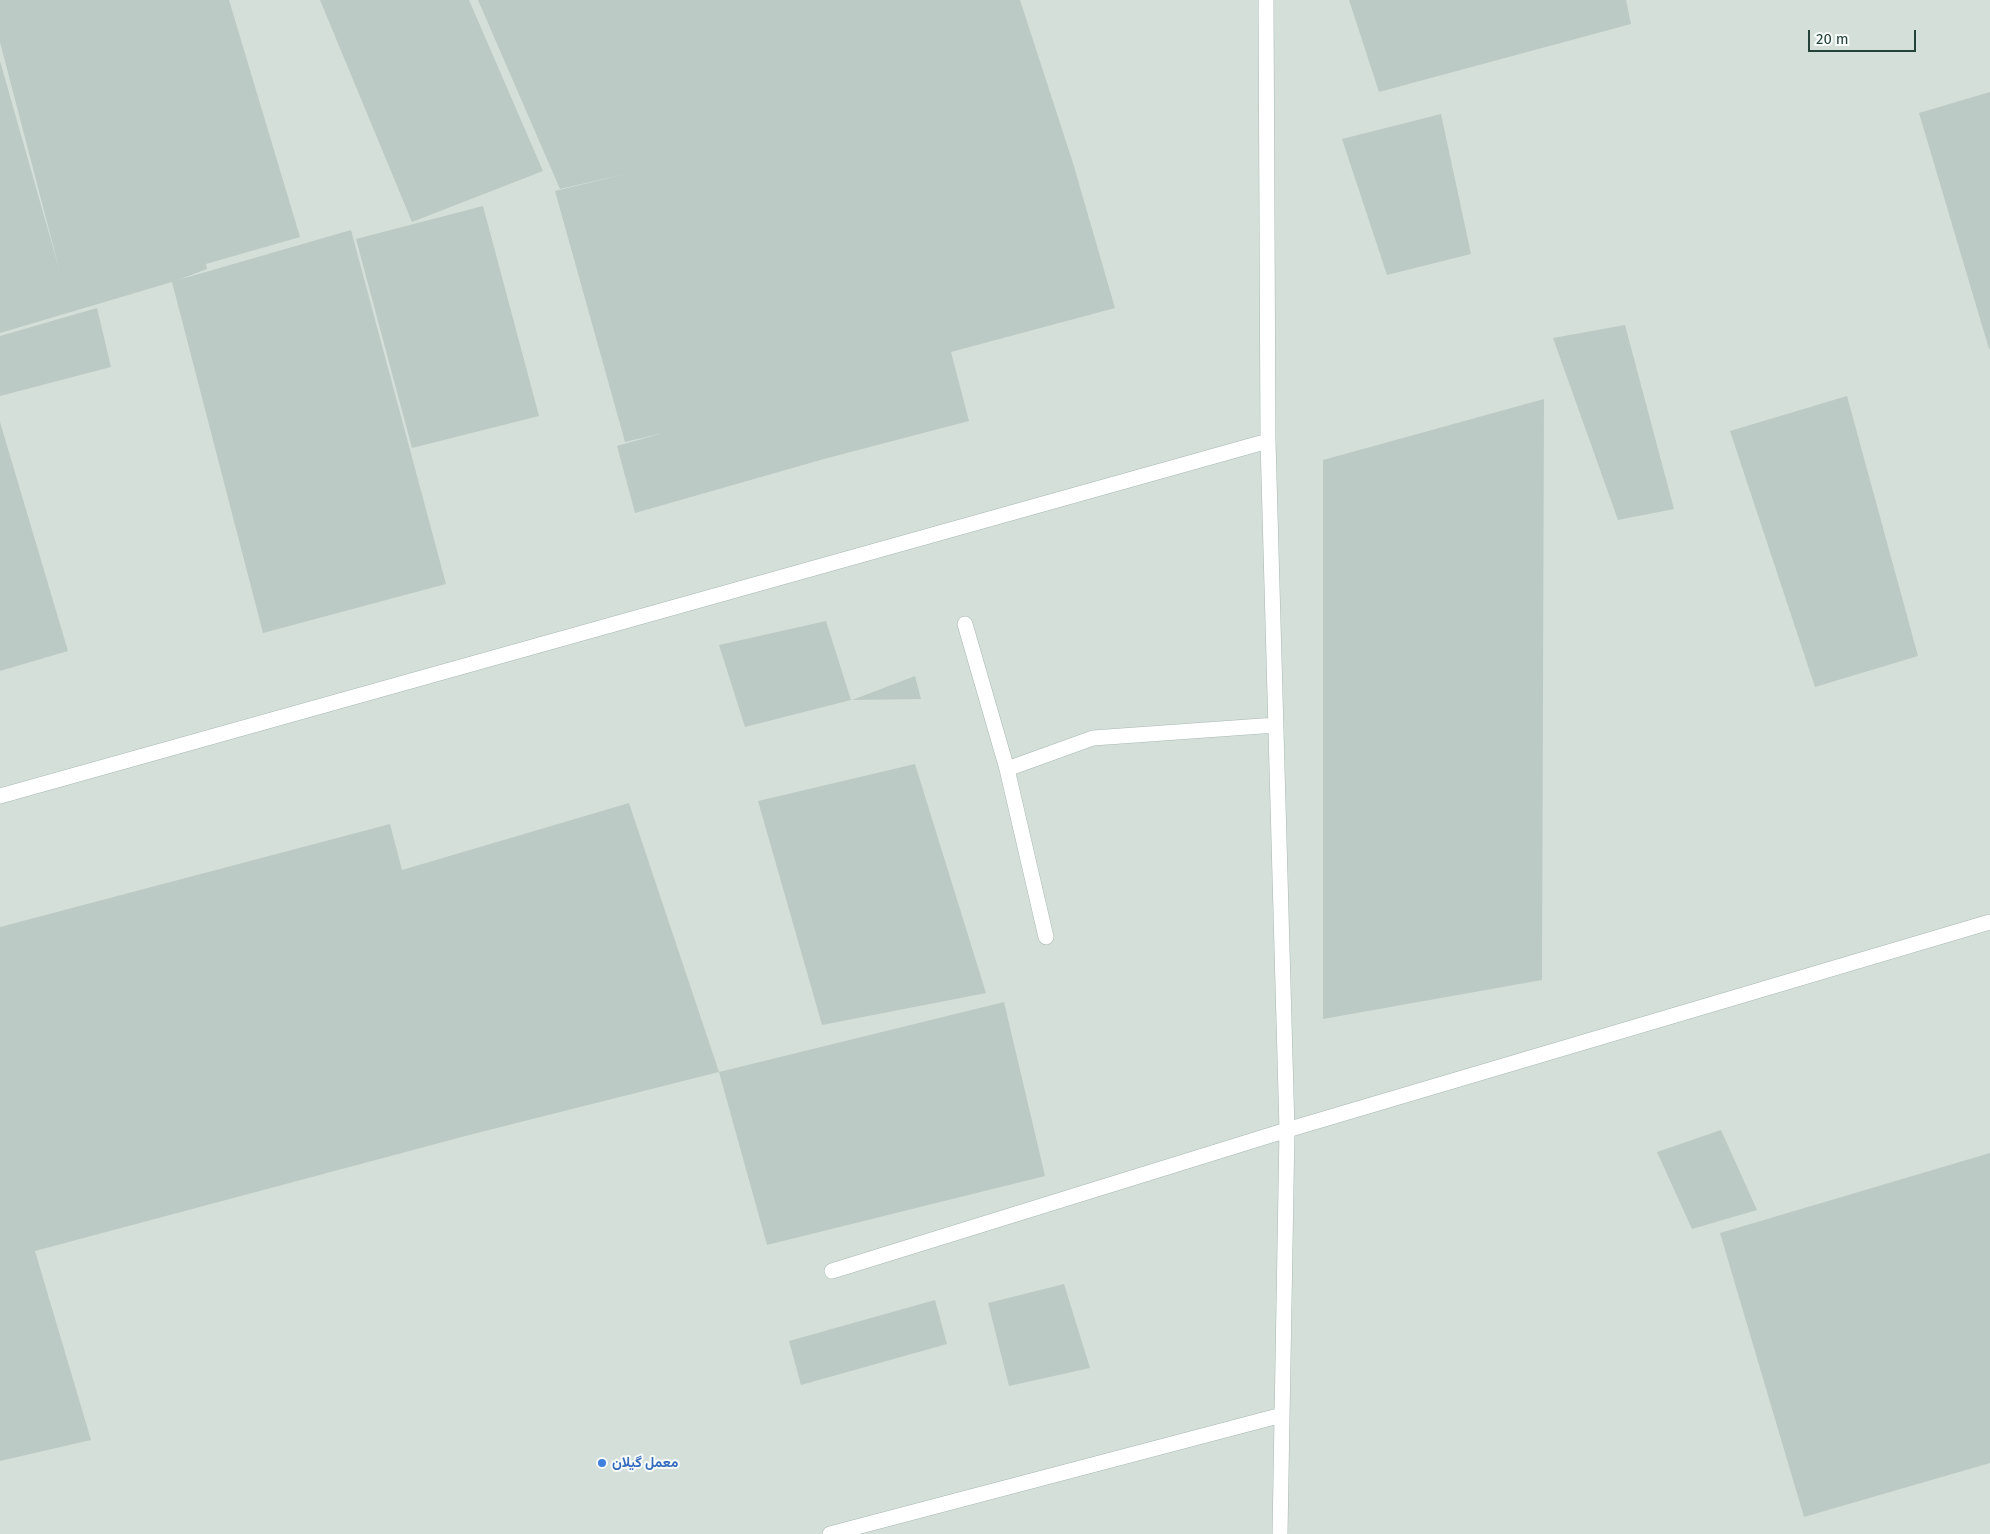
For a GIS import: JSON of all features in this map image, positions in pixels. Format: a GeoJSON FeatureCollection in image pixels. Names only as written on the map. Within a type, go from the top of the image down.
{"type":"FeatureCollection","features":[{"type":"Feature","properties":{"kind":"street"},"geometry":{"type":"LineString","coordinates":[[1266,0],[1268,441],[1288,1130],[1280,1534]]}},
{"type":"Feature","properties":{"kind":"street"},"geometry":{"type":"LineString","coordinates":[[0,796],[1268,441]]}},
{"type":"Feature","properties":{"kind":"street"},"geometry":{"type":"LineString","coordinates":[[965,624],[1007,769],[1046,937]]}},
{"type":"Feature","properties":{"kind":"street"},"geometry":{"type":"LineString","coordinates":[[1007,769],[1093,738],[1276,725]]}},
{"type":"Feature","properties":{"kind":"street"},"geometry":{"type":"LineString","coordinates":[[832,1271],[1288,1130],[1990,922]]}},
{"type":"Feature","properties":{"kind":"street"},"geometry":{"type":"LineString","coordinates":[[830,1534],[1282,1415]]}},
{"type":"Feature","properties":{"kind":"shaded area"},"geometry":{"type":"Polygon","coordinates":[[[0,0],[1990,0],[1990,1534],[0,1534],[0,0]]]}},
{"type":"Feature","properties":{"kind":"building"},"geometry":{"type":"Polygon","coordinates":[[[0,0],[229,0],[300,237],[206,264],[207,269],[178,280],[351,230],[446,584],[263,633],[172,282],[0,333],[0,61],[60,272],[0,42],[0,0]]]}},
{"type":"Feature","properties":{"kind":"building"},"geometry":{"type":"Polygon","coordinates":[[[320,0],[469,0],[543,171],[412,222],[320,0]]]}},
{"type":"Feature","properties":{"kind":"building"},"geometry":{"type":"Polygon","coordinates":[[[478,0],[1020,0],[1073,163],[1115,308],[951,352],[969,421],[824,459],[635,513],[617,446],[663,433],[625,442],[555,191],[634,172],[560,189],[478,0]]]}},
{"type":"Feature","properties":{"kind":"building"},"geometry":{"type":"Polygon","coordinates":[[[1349,0],[1626,0],[1631,24],[1379,92],[1349,0]]]}},
{"type":"Feature","properties":{"kind":"building"},"geometry":{"type":"Polygon","coordinates":[[[1990,92],[1990,349],[1989,349],[1919,113],[1990,92]]]}},
{"type":"Feature","properties":{"kind":"building"},"geometry":{"type":"Polygon","coordinates":[[[1441,114],[1471,254],[1387,275],[1342,139],[1441,114]]]}},
{"type":"Feature","properties":{"kind":"building"},"geometry":{"type":"Polygon","coordinates":[[[483,206],[539,416],[412,448],[356,239],[483,206]]]}},
{"type":"Feature","properties":{"kind":"building"},"geometry":{"type":"Polygon","coordinates":[[[97,308],[111,367],[0,396],[0,336],[97,308]]]}},
{"type":"Feature","properties":{"kind":"building"},"geometry":{"type":"Polygon","coordinates":[[[1625,325],[1674,509],[1618,520],[1553,338],[1625,325]]]}},
{"type":"Feature","properties":{"kind":"building"},"geometry":{"type":"Polygon","coordinates":[[[1847,396],[1918,656],[1815,687],[1730,431],[1847,396]]]}},
{"type":"Feature","properties":{"kind":"building"},"geometry":{"type":"Polygon","coordinates":[[[1544,399],[1542,980],[1323,1019],[1323,460],[1544,399]]]}},
{"type":"Feature","properties":{"kind":"building"},"geometry":{"type":"Polygon","coordinates":[[[0,422],[68,651],[0,671],[0,422]]]}},
{"type":"Feature","properties":{"kind":"building"},"geometry":{"type":"Polygon","coordinates":[[[826,621],[851,700],[745,727],[719,645],[826,621]]]}},
{"type":"Feature","properties":{"kind":"building"},"geometry":{"type":"Polygon","coordinates":[[[915,676],[921,699],[852,700],[915,676]]]}},
{"type":"Feature","properties":{"kind":"building"},"geometry":{"type":"Polygon","coordinates":[[[915,764],[986,993],[822,1025],[758,801],[915,764]]]}},
{"type":"Feature","properties":{"kind":"building"},"geometry":{"type":"Polygon","coordinates":[[[629,803],[719,1072],[473,1134],[35,1251],[91,1440],[0,1461],[0,927],[390,824],[402,870],[629,803]]]}},
{"type":"Feature","properties":{"kind":"building"},"geometry":{"type":"Polygon","coordinates":[[[1004,1002],[1045,1176],[767,1245],[719,1072],[1004,1002]]]}},
{"type":"Feature","properties":{"kind":"building"},"geometry":{"type":"Polygon","coordinates":[[[1721,1130],[1757,1210],[1692,1229],[1657,1152],[1721,1130]]]}},
{"type":"Feature","properties":{"kind":"building"},"geometry":{"type":"Polygon","coordinates":[[[1990,1153],[1990,1463],[1804,1517],[1720,1233],[1990,1153]]]}},
{"type":"Feature","properties":{"kind":"building"},"geometry":{"type":"Polygon","coordinates":[[[1064,1284],[1090,1368],[1009,1386],[988,1303],[1064,1284]]]}},
{"type":"Feature","properties":{"kind":"building"},"geometry":{"type":"Polygon","coordinates":[[[935,1300],[947,1344],[801,1385],[789,1341],[935,1300]]]}},
{"type":"Feature","properties":{"kind":"place","name":"معمل گیلان"},"geometry":{"type":"Point","coordinates":[602,1463]}}]}
